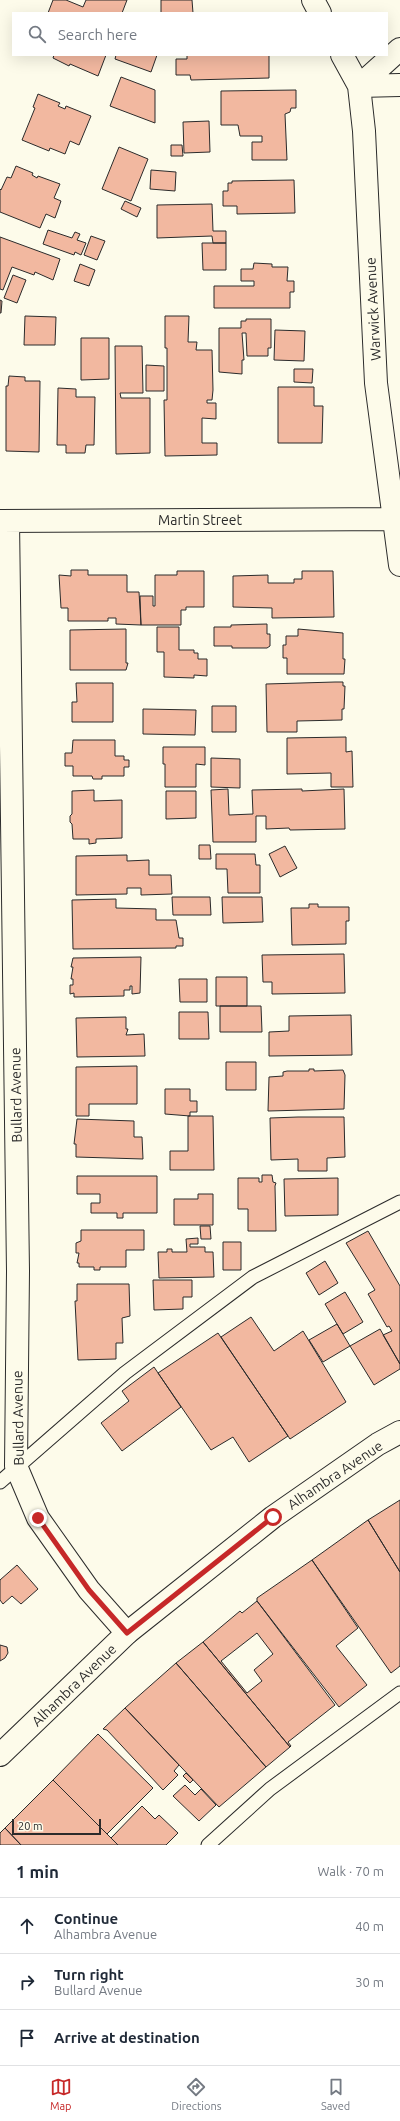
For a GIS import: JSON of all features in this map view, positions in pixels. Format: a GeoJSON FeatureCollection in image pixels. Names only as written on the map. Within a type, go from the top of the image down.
{"type":"FeatureCollection","features":[{"type":"Feature","properties":{"kind":"street"},"geometry":{"type":"LineString","coordinates":[[313,0],[319,12]]}},
{"type":"Feature","properties":{"kind":"street"},"geometry":{"type":"LineString","coordinates":[[359,86],[400,49]]}},
{"type":"Feature","properties":{"kind":"street","name":"Warwick Avenue"},"geometry":{"type":"LineString","coordinates":[[343,56],[359,86],[364,131],[376,383],[398,519],[400,566]]}},
{"type":"Feature","properties":{"kind":"street"},"geometry":{"type":"LineString","coordinates":[[359,86],[400,85]]}},
{"type":"Feature","properties":{"kind":"street","name":"Martin Street"},"geometry":{"type":"LineString","coordinates":[[4,521],[398,519]]}},
{"type":"Feature","properties":{"kind":"street","name":"Bullard Avenue"},"geometry":{"type":"LineString","coordinates":[[4,521],[9,1271],[16,1466],[38,1518],[89,1590],[127,1633]]}},
{"type":"Feature","properties":{"kind":"street","name":"Alhambra Avenue"},"geometry":{"type":"LineString","coordinates":[[0,1756],[127,1633],[273,1517],[378,1444],[400,1432]]}},
{"type":"Feature","properties":{"kind":"lane"},"geometry":{"type":"LineString","coordinates":[[0,1482],[16,1466],[125,1373],[253,1277],[400,1202]]}},
{"type":"Feature","properties":{"kind":"lane"},"geometry":{"type":"LineString","coordinates":[[208,1845],[270,1789],[400,1693]]}},
{"type":"Feature","properties":{"kind":"building"},"geometry":{"type":"Polygon","coordinates":[[[53,0],[66,0],[83,7],[86,0],[127,0],[122,12],[48,12],[53,0]]]}},
{"type":"Feature","properties":{"kind":"building"},"geometry":{"type":"Polygon","coordinates":[[[161,0],[192,0],[193,12],[161,12],[161,0]]]}},
{"type":"Feature","properties":{"kind":"building"},"geometry":{"type":"Polygon","coordinates":[[[54,56],[106,56],[98,76],[70,64],[69,66],[53,58],[54,56]]]}},
{"type":"Feature","properties":{"kind":"building"},"geometry":{"type":"Polygon","coordinates":[[[116,56],[157,56],[151,72],[115,59],[116,56]]]}},
{"type":"Feature","properties":{"kind":"building"},"geometry":{"type":"Polygon","coordinates":[[[187,56],[269,56],[269,78],[191,80],[190,75],[176,75],[176,59],[187,59],[187,56]]]}},
{"type":"Feature","properties":{"kind":"building"},"geometry":{"type":"Polygon","coordinates":[[[121,77],[155,90],[155,123],[110,106],[121,77]]]}},
{"type":"Feature","properties":{"kind":"building"},"geometry":{"type":"Polygon","coordinates":[[[296,90],[296,108],[291,108],[290,112],[285,114],[287,160],[252,160],[252,142],[262,142],[262,136],[240,136],[238,125],[221,125],[221,91],[296,90]]]}},
{"type":"Feature","properties":{"kind":"building"},"geometry":{"type":"Polygon","coordinates":[[[38,94],[60,103],[58,106],[65,109],[66,106],[91,116],[79,145],[70,141],[65,154],[50,148],[49,151],[22,140],[35,108],[33,107],[38,94]]]}},
{"type":"Feature","properties":{"kind":"building"},"geometry":{"type":"Polygon","coordinates":[[[209,121],[210,152],[184,153],[183,122],[209,121]]]}},
{"type":"Feature","properties":{"kind":"building"},"geometry":{"type":"Polygon","coordinates":[[[171,145],[182,145],[183,156],[171,156],[171,145]]]}},
{"type":"Feature","properties":{"kind":"building"},"geometry":{"type":"Polygon","coordinates":[[[119,147],[148,159],[131,201],[102,189],[119,147]]]}},
{"type":"Feature","properties":{"kind":"building"},"geometry":{"type":"Polygon","coordinates":[[[16,166],[33,173],[32,175],[37,178],[38,176],[60,184],[54,198],[61,201],[55,218],[46,214],[40,228],[0,212],[0,189],[1,190],[7,177],[11,178],[16,166]]]}},
{"type":"Feature","properties":{"kind":"building"},"geometry":{"type":"Polygon","coordinates":[[[151,170],[176,172],[175,191],[150,189],[151,170]]]}},
{"type":"Feature","properties":{"kind":"building"},"geometry":{"type":"Polygon","coordinates":[[[294,180],[295,213],[237,214],[237,206],[223,206],[223,191],[228,191],[228,183],[232,183],[232,181],[294,180]]]}},
{"type":"Feature","properties":{"kind":"building"},"geometry":{"type":"Polygon","coordinates":[[[125,201],[141,208],[137,217],[121,209],[125,201]]]}},
{"type":"Feature","properties":{"kind":"building"},"geometry":{"type":"Polygon","coordinates":[[[212,204],[213,231],[226,231],[226,243],[213,243],[212,236],[157,238],[157,205],[212,204]]]}},
{"type":"Feature","properties":{"kind":"building"},"geometry":{"type":"Polygon","coordinates":[[[48,230],[72,238],[75,232],[80,234],[77,240],[86,243],[81,255],[75,252],[74,255],[43,244],[48,230]]]}},
{"type":"Feature","properties":{"kind":"building"},"geometry":{"type":"Polygon","coordinates":[[[91,236],[105,241],[97,260],[84,255],[91,236]]]}},
{"type":"Feature","properties":{"kind":"building"},"geometry":{"type":"Polygon","coordinates":[[[0,237],[60,259],[53,280],[35,272],[34,275],[12,267],[3,290],[0,289],[0,237]]]}},
{"type":"Feature","properties":{"kind":"building"},"geometry":{"type":"Polygon","coordinates":[[[202,243],[226,243],[226,270],[203,270],[202,243]]]}},
{"type":"Feature","properties":{"kind":"building"},"geometry":{"type":"Polygon","coordinates":[[[254,263],[272,264],[272,267],[288,267],[287,281],[294,281],[294,292],[290,292],[290,308],[214,308],[214,286],[254,286],[254,281],[241,281],[241,269],[253,269],[254,263]]]}},
{"type":"Feature","properties":{"kind":"building"},"geometry":{"type":"Polygon","coordinates":[[[80,264],[95,270],[89,286],[74,281],[80,264]]]}},
{"type":"Feature","properties":{"kind":"building"},"geometry":{"type":"Polygon","coordinates":[[[13,275],[26,280],[17,303],[4,298],[13,275]]]}},
{"type":"Feature","properties":{"kind":"building"},"geometry":{"type":"Polygon","coordinates":[[[0,300],[2,301],[1,313],[0,313],[0,300]]]}},
{"type":"Feature","properties":{"kind":"building"},"geometry":{"type":"Polygon","coordinates":[[[25,316],[56,317],[55,345],[24,345],[25,316]]]}},
{"type":"Feature","properties":{"kind":"building"},"geometry":{"type":"Polygon","coordinates":[[[165,316],[189,316],[188,342],[197,342],[196,350],[212,350],[213,390],[212,400],[207,400],[207,403],[216,403],[216,419],[202,418],[202,443],[217,443],[217,455],[165,456],[164,400],[167,400],[167,348],[165,348],[165,316]]]}},
{"type":"Feature","properties":{"kind":"building"},"geometry":{"type":"Polygon","coordinates":[[[246,319],[271,319],[271,348],[268,348],[268,356],[247,356],[246,333],[242,333],[244,360],[242,360],[242,374],[219,372],[219,328],[241,328],[241,321],[246,321],[246,319]]]}},
{"type":"Feature","properties":{"kind":"building"},"geometry":{"type":"Polygon","coordinates":[[[275,330],[305,331],[304,361],[274,360],[275,330]]]}},
{"type":"Feature","properties":{"kind":"building"},"geometry":{"type":"Polygon","coordinates":[[[81,338],[109,338],[109,379],[81,380],[81,338]]]}},
{"type":"Feature","properties":{"kind":"building"},"geometry":{"type":"Polygon","coordinates":[[[115,346],[142,346],[143,393],[120,393],[121,398],[150,398],[150,453],[116,454],[115,346]]]}},
{"type":"Feature","properties":{"kind":"building"},"geometry":{"type":"Polygon","coordinates":[[[146,365],[164,366],[164,391],[146,391],[146,365]]]}},
{"type":"Feature","properties":{"kind":"building"},"geometry":{"type":"Polygon","coordinates":[[[294,369],[313,369],[312,383],[294,382],[294,369]]]}},
{"type":"Feature","properties":{"kind":"building"},"geometry":{"type":"Polygon","coordinates":[[[9,376],[25,377],[25,381],[40,381],[39,452],[6,451],[6,386],[8,386],[9,376]]]}},
{"type":"Feature","properties":{"kind":"building"},"geometry":{"type":"Polygon","coordinates":[[[278,387],[314,387],[314,406],[323,406],[322,443],[278,443],[278,387]]]}},
{"type":"Feature","properties":{"kind":"building"},"geometry":{"type":"Polygon","coordinates":[[[58,388],[76,389],[76,397],[95,397],[94,445],[86,445],[85,453],[66,453],[66,445],[57,445],[58,388]]]}},
{"type":"Feature","properties":{"kind":"building"},"geometry":{"type":"Polygon","coordinates":[[[71,570],[88,570],[88,575],[127,575],[127,592],[139,592],[141,625],[116,624],[116,618],[108,618],[108,621],[68,621],[68,608],[61,608],[59,575],[71,576],[71,570]]]}},
{"type":"Feature","properties":{"kind":"building"},"geometry":{"type":"Polygon","coordinates":[[[177,571],[204,571],[204,607],[186,607],[186,610],[181,610],[181,625],[141,625],[140,596],[153,596],[153,606],[155,606],[155,575],[177,575],[177,571]]]}},
{"type":"Feature","properties":{"kind":"building"},"geometry":{"type":"Polygon","coordinates":[[[302,571],[333,571],[334,617],[272,618],[272,608],[233,607],[233,576],[268,575],[268,583],[294,583],[294,579],[302,579],[302,571]]]}},
{"type":"Feature","properties":{"kind":"building"},"geometry":{"type":"Polygon","coordinates":[[[267,624],[267,634],[270,634],[270,646],[267,648],[232,648],[232,646],[214,646],[214,627],[267,624]]]}},
{"type":"Feature","properties":{"kind":"building"},"geometry":{"type":"Polygon","coordinates":[[[157,627],[179,627],[179,650],[194,650],[194,653],[198,653],[198,659],[207,659],[207,676],[194,675],[194,678],[164,677],[164,652],[157,652],[157,627]]]}},
{"type":"Feature","properties":{"kind":"building"},"geometry":{"type":"Polygon","coordinates":[[[126,629],[126,663],[128,663],[126,670],[70,670],[70,630],[126,629]]]}},
{"type":"Feature","properties":{"kind":"building"},"geometry":{"type":"Polygon","coordinates":[[[298,629],[343,633],[343,659],[345,659],[344,674],[287,674],[287,658],[283,658],[283,645],[286,645],[286,636],[298,636],[298,629]]]}},
{"type":"Feature","properties":{"kind":"building"},"geometry":{"type":"Polygon","coordinates":[[[343,682],[343,686],[345,686],[342,720],[297,721],[297,732],[267,732],[266,684],[343,682]]]}},
{"type":"Feature","properties":{"kind":"building"},"geometry":{"type":"Polygon","coordinates":[[[76,683],[113,683],[113,722],[72,722],[72,702],[77,702],[76,683]]]}},
{"type":"Feature","properties":{"kind":"building"},"geometry":{"type":"Polygon","coordinates":[[[212,706],[236,706],[236,732],[212,732],[212,706]]]}},
{"type":"Feature","properties":{"kind":"building"},"geometry":{"type":"Polygon","coordinates":[[[143,709],[196,710],[195,735],[143,734],[143,709]]]}},
{"type":"Feature","properties":{"kind":"building"},"geometry":{"type":"Polygon","coordinates":[[[346,737],[346,752],[352,751],[353,787],[331,787],[331,773],[287,774],[287,738],[346,737]]]}},
{"type":"Feature","properties":{"kind":"building"},"geometry":{"type":"Polygon","coordinates":[[[73,740],[115,740],[115,756],[124,756],[124,760],[129,760],[129,767],[124,767],[124,776],[102,776],[102,779],[93,779],[92,776],[73,776],[73,766],[65,766],[65,753],[72,753],[73,740]]]}},
{"type":"Feature","properties":{"kind":"building"},"geometry":{"type":"Polygon","coordinates":[[[163,747],[205,747],[205,765],[196,764],[196,787],[165,787],[163,747]]]}},
{"type":"Feature","properties":{"kind":"building"},"geometry":{"type":"Polygon","coordinates":[[[211,758],[240,759],[240,788],[211,787],[211,758]]]}},
{"type":"Feature","properties":{"kind":"building"},"geometry":{"type":"Polygon","coordinates":[[[228,789],[229,815],[253,814],[252,790],[302,789],[302,791],[344,789],[345,829],[266,829],[266,816],[256,816],[256,842],[213,842],[211,790],[228,789]]]}},
{"type":"Feature","properties":{"kind":"building"},"geometry":{"type":"Polygon","coordinates":[[[94,790],[94,801],[122,800],[122,838],[96,839],[96,843],[89,844],[89,839],[73,839],[72,824],[70,822],[70,816],[72,814],[72,791],[94,790]]]}},
{"type":"Feature","properties":{"kind":"building"},"geometry":{"type":"Polygon","coordinates":[[[166,791],[196,791],[196,818],[166,819],[166,791]]]}},
{"type":"Feature","properties":{"kind":"building"},"geometry":{"type":"Polygon","coordinates":[[[199,845],[210,845],[211,859],[199,859],[199,845]]]}},
{"type":"Feature","properties":{"kind":"building"},"geometry":{"type":"Polygon","coordinates":[[[285,846],[297,868],[280,877],[269,854],[285,846]]]}},
{"type":"Feature","properties":{"kind":"building"},"geometry":{"type":"Polygon","coordinates":[[[216,854],[255,854],[256,865],[260,865],[260,893],[228,893],[227,869],[216,869],[216,854]]]}},
{"type":"Feature","properties":{"kind":"building"},"geometry":{"type":"Polygon","coordinates":[[[127,855],[127,861],[149,860],[149,875],[171,875],[172,894],[141,895],[141,888],[127,888],[127,894],[76,895],[76,856],[127,855]]]}},
{"type":"Feature","properties":{"kind":"building"},"geometry":{"type":"Polygon","coordinates":[[[172,897],[210,897],[211,915],[173,915],[172,897]]]}},
{"type":"Feature","properties":{"kind":"building"},"geometry":{"type":"Polygon","coordinates":[[[222,897],[262,897],[263,922],[223,923],[222,897]]]}},
{"type":"Feature","properties":{"kind":"building"},"geometry":{"type":"Polygon","coordinates":[[[116,899],[116,908],[156,909],[156,920],[176,920],[179,938],[183,938],[183,946],[176,946],[176,948],[73,949],[72,900],[116,899]]]}},
{"type":"Feature","properties":{"kind":"building"},"geometry":{"type":"Polygon","coordinates":[[[309,904],[318,904],[318,907],[349,907],[349,921],[346,921],[346,944],[292,945],[291,908],[309,908],[309,904]]]}},
{"type":"Feature","properties":{"kind":"building"},"geometry":{"type":"Polygon","coordinates":[[[344,954],[345,993],[272,994],[272,982],[263,982],[262,955],[344,954]]]}},
{"type":"Feature","properties":{"kind":"building"},"geometry":{"type":"Polygon","coordinates":[[[141,957],[140,993],[132,994],[132,986],[130,986],[130,990],[124,990],[124,996],[74,997],[74,993],[70,994],[70,985],[73,985],[73,979],[71,979],[73,967],[71,967],[73,958],[141,957]]]}},
{"type":"Feature","properties":{"kind":"building"},"geometry":{"type":"Polygon","coordinates":[[[216,977],[247,977],[247,1006],[216,1006],[216,977]]]}},
{"type":"Feature","properties":{"kind":"building"},"geometry":{"type":"Polygon","coordinates":[[[179,979],[207,979],[207,1002],[180,1002],[179,979]]]}},
{"type":"Feature","properties":{"kind":"building"},"geometry":{"type":"Polygon","coordinates":[[[220,1006],[261,1006],[262,1032],[220,1032],[220,1006]]]}},
{"type":"Feature","properties":{"kind":"building"},"geometry":{"type":"Polygon","coordinates":[[[179,1012],[208,1012],[209,1039],[179,1039],[179,1012]]]}},
{"type":"Feature","properties":{"kind":"building"},"geometry":{"type":"Polygon","coordinates":[[[351,1015],[352,1055],[269,1056],[269,1032],[289,1031],[289,1016],[351,1015]]]}},
{"type":"Feature","properties":{"kind":"building"},"geometry":{"type":"Polygon","coordinates":[[[126,1017],[126,1029],[128,1029],[126,1035],[144,1034],[145,1056],[77,1057],[76,1018],[126,1017]]]}},
{"type":"Feature","properties":{"kind":"building"},"geometry":{"type":"Polygon","coordinates":[[[226,1062],[256,1062],[256,1090],[226,1090],[226,1062]]]}},
{"type":"Feature","properties":{"kind":"building"},"geometry":{"type":"Polygon","coordinates":[[[137,1066],[137,1104],[89,1104],[89,1116],[76,1116],[76,1067],[137,1066]]]}},
{"type":"Feature","properties":{"kind":"building"},"geometry":{"type":"Polygon","coordinates":[[[309,1069],[314,1069],[314,1071],[343,1070],[345,1075],[344,1109],[268,1111],[269,1077],[283,1076],[283,1072],[287,1071],[309,1071],[309,1069]]]}},
{"type":"Feature","properties":{"kind":"building"},"geometry":{"type":"Polygon","coordinates":[[[165,1089],[190,1089],[190,1101],[197,1101],[197,1112],[190,1112],[190,1116],[165,1114],[165,1089]]]}},
{"type":"Feature","properties":{"kind":"building"},"geometry":{"type":"Polygon","coordinates":[[[188,1116],[213,1116],[214,1170],[170,1170],[170,1151],[188,1151],[188,1116]]]}},
{"type":"Feature","properties":{"kind":"building"},"geometry":{"type":"Polygon","coordinates":[[[344,1117],[345,1157],[327,1158],[327,1171],[298,1171],[298,1159],[271,1160],[270,1118],[344,1117]]]}},
{"type":"Feature","properties":{"kind":"building"},"geometry":{"type":"Polygon","coordinates":[[[77,1119],[134,1121],[134,1137],[142,1137],[143,1159],[76,1157],[76,1144],[74,1144],[77,1119]]]}},
{"type":"Feature","properties":{"kind":"building"},"geometry":{"type":"Polygon","coordinates":[[[262,1175],[272,1175],[273,1182],[276,1183],[276,1231],[248,1231],[248,1209],[238,1209],[238,1178],[259,1178],[259,1182],[262,1182],[262,1175]]]}},
{"type":"Feature","properties":{"kind":"building"},"geometry":{"type":"Polygon","coordinates":[[[77,1176],[157,1176],[157,1213],[123,1213],[123,1218],[117,1218],[117,1213],[91,1213],[91,1203],[100,1203],[100,1194],[77,1194],[77,1176]]]}},
{"type":"Feature","properties":{"kind":"building"},"geometry":{"type":"Polygon","coordinates":[[[338,1178],[338,1215],[285,1216],[284,1179],[338,1178]]]}},
{"type":"Feature","properties":{"kind":"building"},"geometry":{"type":"Polygon","coordinates":[[[198,1194],[213,1194],[213,1225],[174,1225],[174,1199],[198,1199],[198,1194]]]}},
{"type":"Feature","properties":{"kind":"building"},"geometry":{"type":"Polygon","coordinates":[[[200,1226],[210,1226],[211,1239],[201,1239],[200,1226]]]}},
{"type":"Feature","properties":{"kind":"building"},"geometry":{"type":"Polygon","coordinates":[[[81,1230],[144,1230],[144,1250],[126,1250],[126,1267],[100,1267],[100,1270],[94,1270],[94,1267],[79,1267],[79,1263],[77,1263],[79,1253],[76,1253],[76,1243],[81,1241],[81,1230]]]}},
{"type":"Feature","properties":{"kind":"building"},"geometry":{"type":"Polygon","coordinates":[[[368,1231],[400,1286],[400,1364],[383,1335],[392,1331],[389,1326],[387,1327],[368,1294],[375,1290],[346,1243],[368,1231]]]}},
{"type":"Feature","properties":{"kind":"building"},"geometry":{"type":"Polygon","coordinates":[[[198,1238],[198,1244],[190,1244],[190,1247],[205,1247],[205,1252],[213,1252],[214,1277],[159,1278],[158,1252],[167,1252],[167,1249],[172,1249],[172,1252],[187,1252],[186,1239],[198,1238]]]}},
{"type":"Feature","properties":{"kind":"building"},"geometry":{"type":"Polygon","coordinates":[[[223,1242],[241,1242],[241,1270],[223,1270],[223,1242]]]}},
{"type":"Feature","properties":{"kind":"building"},"geometry":{"type":"Polygon","coordinates":[[[325,1261],[338,1283],[319,1295],[306,1273],[325,1261]]]}},
{"type":"Feature","properties":{"kind":"building"},"geometry":{"type":"Polygon","coordinates":[[[153,1280],[192,1280],[192,1297],[183,1297],[183,1309],[154,1310],[153,1280]]]}},
{"type":"Feature","properties":{"kind":"building"},"geometry":{"type":"Polygon","coordinates":[[[77,1284],[129,1284],[130,1316],[122,1318],[123,1343],[116,1343],[116,1359],[78,1360],[75,1301],[77,1301],[77,1284]]]}},
{"type":"Feature","properties":{"kind":"building"},"geometry":{"type":"Polygon","coordinates":[[[345,1292],[363,1322],[343,1334],[325,1304],[345,1292]]]}},
{"type":"Feature","properties":{"kind":"building"},"geometry":{"type":"Polygon","coordinates":[[[251,1317],[274,1351],[303,1331],[346,1402],[290,1439],[221,1337],[251,1317]]]}},
{"type":"Feature","properties":{"kind":"building"},"geometry":{"type":"Polygon","coordinates":[[[337,1324],[350,1346],[323,1362],[309,1340],[337,1324]]]}},
{"type":"Feature","properties":{"kind":"building"},"geometry":{"type":"Polygon","coordinates":[[[380,1329],[400,1364],[400,1369],[374,1385],[350,1346],[380,1329]]]}},
{"type":"Feature","properties":{"kind":"building"},"geometry":{"type":"Polygon","coordinates":[[[218,1333],[288,1436],[249,1462],[233,1437],[211,1450],[158,1373],[218,1333]]]}},
{"type":"Feature","properties":{"kind":"building"},"geometry":{"type":"Polygon","coordinates":[[[154,1367],[181,1407],[122,1451],[101,1423],[129,1401],[122,1391],[154,1367]]]}},
{"type":"Feature","properties":{"kind":"building"},"geometry":{"type":"Polygon","coordinates":[[[400,1500],[400,1572],[368,1520],[400,1500]]]}},
{"type":"Feature","properties":{"kind":"building"},"geometry":{"type":"Polygon","coordinates":[[[368,1520],[400,1572],[400,1666],[391,1673],[312,1560],[368,1520]]]}},
{"type":"Feature","properties":{"kind":"building"},"geometry":{"type":"Polygon","coordinates":[[[312,1560],[358,1628],[336,1646],[367,1685],[339,1707],[257,1601],[257,1598],[312,1560]]]}},
{"type":"Feature","properties":{"kind":"building"},"geometry":{"type":"Polygon","coordinates":[[[17,1565],[38,1589],[21,1604],[12,1596],[3,1604],[0,1600],[0,1580],[17,1565]]]}},
{"type":"Feature","properties":{"kind":"building"},"geometry":{"type":"Polygon","coordinates":[[[257,1601],[335,1705],[288,1742],[291,1746],[290,1747],[203,1642],[240,1611],[242,1613],[257,1601]],[[257,1633],[221,1661],[247,1693],[262,1681],[254,1670],[273,1654],[257,1633]]]}},
{"type":"Feature","properties":{"kind":"building"},"geometry":{"type":"Polygon","coordinates":[[[203,1642],[290,1747],[266,1767],[176,1663],[203,1642]]]}},
{"type":"Feature","properties":{"kind":"building"},"geometry":{"type":"Polygon","coordinates":[[[0,1645],[7,1647],[8,1653],[5,1658],[0,1661],[0,1645]]]}},
{"type":"Feature","properties":{"kind":"building"},"geometry":{"type":"Polygon","coordinates":[[[176,1663],[266,1767],[219,1807],[125,1708],[176,1663]]]}},
{"type":"Feature","properties":{"kind":"building"},"geometry":{"type":"Polygon","coordinates":[[[125,1708],[179,1765],[174,1771],[178,1775],[163,1790],[107,1730],[103,1729],[125,1708]]]}},
{"type":"Feature","properties":{"kind":"building"},"geometry":{"type":"Polygon","coordinates":[[[98,1734],[153,1788],[107,1834],[53,1780],[98,1734]]]}},
{"type":"Feature","properties":{"kind":"building"},"geometry":{"type":"Polygon","coordinates":[[[186,1773],[193,1780],[190,1783],[183,1776],[186,1773]]]}},
{"type":"Feature","properties":{"kind":"building"},"geometry":{"type":"Polygon","coordinates":[[[53,1780],[118,1845],[21,1845],[5,1828],[53,1780]]]}},
{"type":"Feature","properties":{"kind":"building"},"geometry":{"type":"Polygon","coordinates":[[[185,1785],[195,1795],[201,1789],[216,1805],[199,1821],[173,1796],[185,1785]]]}},
{"type":"Feature","properties":{"kind":"building"},"geometry":{"type":"Polygon","coordinates":[[[142,1806],[155,1819],[159,1815],[178,1833],[166,1845],[118,1845],[111,1838],[142,1806]]]}},
{"type":"Feature","properties":{"kind":"building"},"geometry":{"type":"Polygon","coordinates":[[[5,1828],[21,1845],[0,1845],[0,1833],[5,1828]]]}},
{"type":"Feature","properties":{"kind":"route"},"geometry":{"type":"LineString","coordinates":[[38,1518],[89,1590],[127,1633],[273,1517]]}}]}
